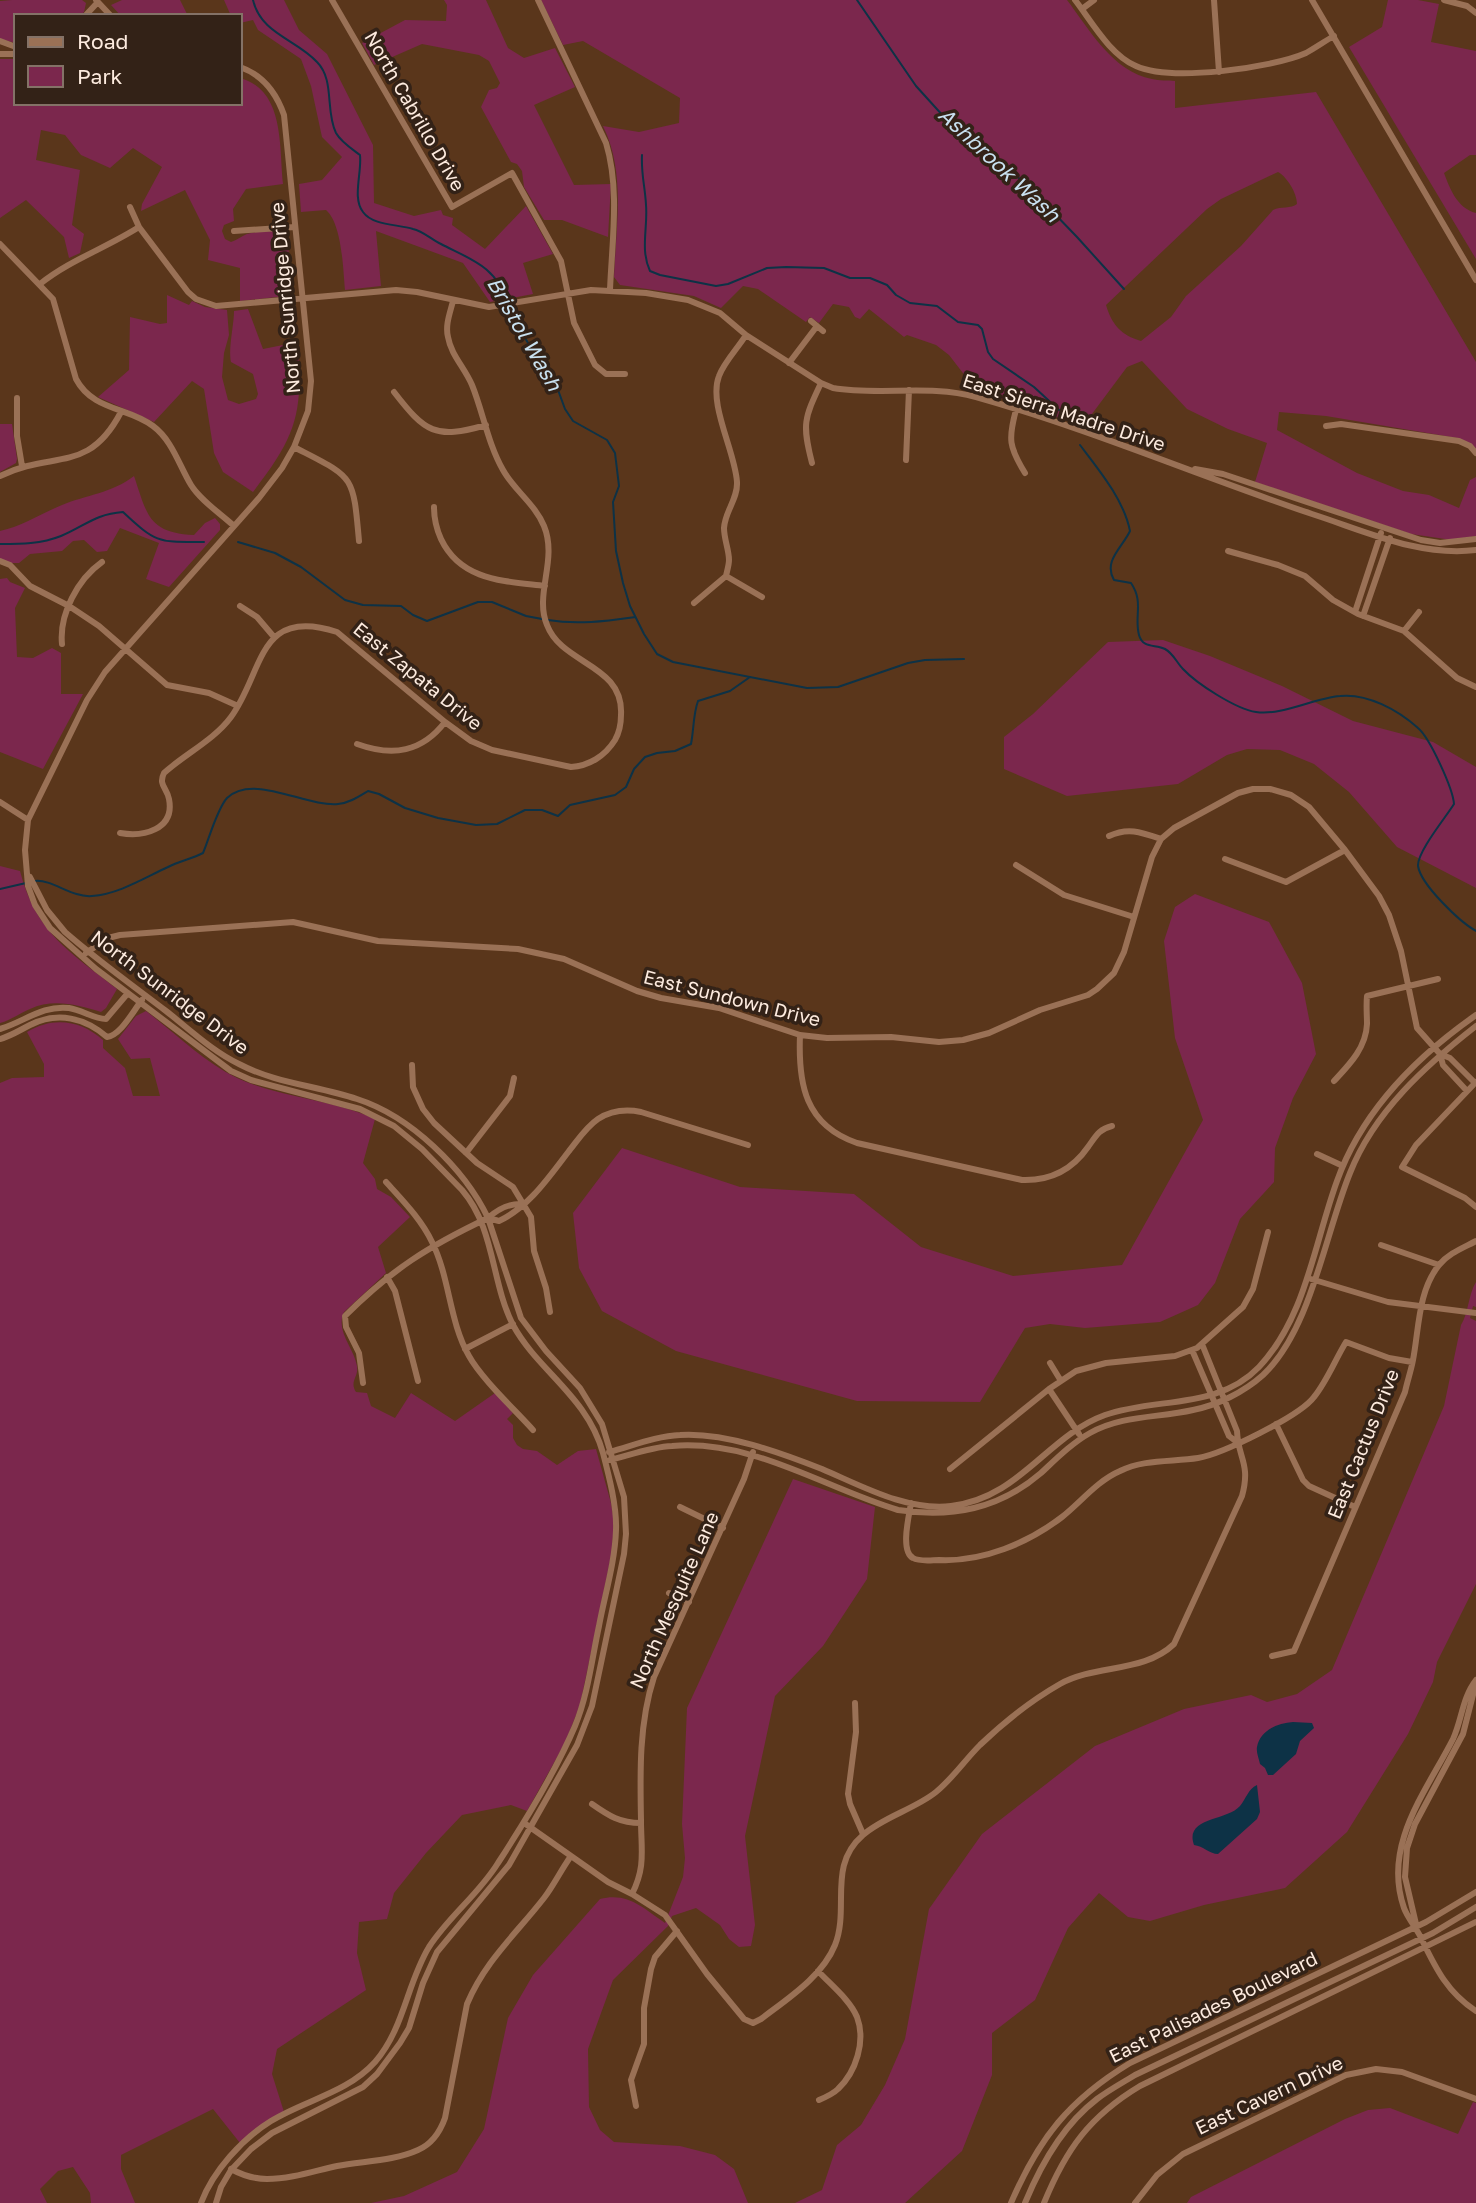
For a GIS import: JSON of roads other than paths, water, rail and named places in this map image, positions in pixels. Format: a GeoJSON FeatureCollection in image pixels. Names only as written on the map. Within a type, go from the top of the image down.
{"type":"FeatureCollection","features":[{"type":"Feature","properties":{"kind":"street","name":"North Cabrillo Drive"},"geometry":{"type":"LineString","coordinates":[[332,0],[452,207],[512,173],[561,261],[567,293]]}},
{"type":"Feature","properties":{"kind":"street"},"geometry":{"type":"LineString","coordinates":[[538,0],[606,143],[612,162],[615,185],[610,290]]}},
{"type":"Feature","properties":{"kind":"street"},"geometry":{"type":"LineString","coordinates":[[1074,0],[1114,50],[1136,66],[1160,72],[1219,72],[1281,61],[1305,53],[1334,36]]}},
{"type":"Feature","properties":{"kind":"street"},"geometry":{"type":"LineString","coordinates":[[1082,9],[1094,0]]}},
{"type":"Feature","properties":{"kind":"street"},"geometry":{"type":"LineString","coordinates":[[1214,0],[1219,72]]}},
{"type":"Feature","properties":{"kind":"street"},"geometry":{"type":"LineString","coordinates":[[1312,0],[1476,280]]}},
{"type":"Feature","properties":{"kind":"street"},"geometry":{"type":"LineString","coordinates":[[1444,0],[1467,6],[1476,13]]}},
{"type":"Feature","properties":{"kind":"street"},"geometry":{"type":"LineString","coordinates":[[97,1],[109,14]]}},
{"type":"Feature","properties":{"kind":"street"},"geometry":{"type":"LineString","coordinates":[[100,14],[105,10]]}},
{"type":"Feature","properties":{"kind":"street","name":"North Sunridge Drive"},"geometry":{"type":"LineString","coordinates":[[201,2203],[212,2180],[253,2134],[272,2120],[347,2085],[376,2061],[396,2028],[427,1950],[444,1926],[492,1872],[564,1748],[581,1708],[615,1545],[615,1510],[604,1458],[588,1419],[566,1387],[513,1324],[481,1222],[462,1190],[422,1149],[394,1126],[360,1109],[251,1080],[231,1071],[127,994],[40,916],[28,886],[24,843],[28,820],[87,700],[105,672],[282,468],[294,447],[308,411],[310,366],[284,115],[280,103],[262,78],[242,68]]}},
{"type":"Feature","properties":{"kind":"street","name":"East Sierra Madre Drive"},"geometry":{"type":"LineString","coordinates":[[130,207],[139,227],[188,292],[196,299],[216,306],[396,290],[417,292],[477,306],[497,307],[567,293],[610,290],[688,300],[720,313],[746,335],[821,383],[844,390],[950,391],[974,396],[1071,427],[1218,482],[1390,540],[1417,548],[1441,551],[1476,550]]}},
{"type":"Feature","properties":{"kind":"street"},"geometry":{"type":"LineString","coordinates":[[234,231],[295,226]]}},
{"type":"Feature","properties":{"kind":"street"},"geometry":{"type":"LineString","coordinates":[[40,284],[60,268],[139,227]]}},
{"type":"Feature","properties":{"kind":"street"},"geometry":{"type":"LineString","coordinates":[[0,244],[40,284],[57,307],[80,385],[98,403],[150,424],[157,430],[170,444],[198,494],[234,526]]}},
{"type":"Feature","properties":{"kind":"street"},"geometry":{"type":"LineString","coordinates":[[567,293],[574,323],[595,365],[606,374],[625,374]]}},
{"type":"Feature","properties":{"kind":"street"},"geometry":{"type":"LineString","coordinates":[[434,507],[440,536],[452,558],[461,566],[487,578],[545,586],[550,556],[544,526],[502,468],[468,375],[449,342],[447,326],[453,301]]}},
{"type":"Feature","properties":{"kind":"street"},"geometry":{"type":"LineString","coordinates":[[789,363],[817,326]]}},
{"type":"Feature","properties":{"kind":"street"},"geometry":{"type":"LineString","coordinates":[[694,603],[726,576],[729,560],[724,530],[727,514],[736,497],[737,484],[717,402],[717,390],[719,376],[746,335]]}},
{"type":"Feature","properties":{"kind":"street"},"geometry":{"type":"LineString","coordinates":[[812,463],[804,433],[804,422],[821,383]]}},
{"type":"Feature","properties":{"kind":"street"},"geometry":{"type":"LineString","coordinates":[[906,460],[909,390]]}},
{"type":"Feature","properties":{"kind":"street"},"geometry":{"type":"LineString","coordinates":[[394,392],[413,415],[434,430],[456,433],[486,425]]}},
{"type":"Feature","properties":{"kind":"street"},"geometry":{"type":"LineString","coordinates":[[17,398],[17,436],[22,466]]}},
{"type":"Feature","properties":{"kind":"street"},"geometry":{"type":"LineString","coordinates":[[1016,410],[1010,431],[1010,445],[1025,473]]}},
{"type":"Feature","properties":{"kind":"street"},"geometry":{"type":"LineString","coordinates":[[0,476],[22,466],[67,458],[88,451],[109,433],[121,412]]}},
{"type":"Feature","properties":{"kind":"street"},"geometry":{"type":"LineString","coordinates":[[1326,426],[1341,424],[1459,441],[1470,446],[1476,453]]}},
{"type":"Feature","properties":{"kind":"street"},"geometry":{"type":"LineString","coordinates":[[294,447],[337,469],[352,485],[359,541]]}},
{"type":"Feature","properties":{"kind":"street","name":"East Sierra Madre Drive"},"geometry":{"type":"LineString","coordinates":[[1186,468],[1223,474],[1434,543],[1476,539]]}},
{"type":"Feature","properties":{"kind":"street"},"geometry":{"type":"LineString","coordinates":[[1355,612],[1382,527]]}},
{"type":"Feature","properties":{"kind":"street"},"geometry":{"type":"LineString","coordinates":[[1363,616],[1392,531]]}},
{"type":"Feature","properties":{"kind":"street"},"geometry":{"type":"LineString","coordinates":[[1228,551],[1278,565],[1304,576],[1334,600],[1355,612],[1404,631],[1449,672],[1476,688]]}},
{"type":"Feature","properties":{"kind":"street"},"geometry":{"type":"LineString","coordinates":[[0,561],[10,565],[30,586],[69,606],[99,626],[167,685],[209,693],[238,706]]}},
{"type":"Feature","properties":{"kind":"street"},"geometry":{"type":"LineString","coordinates":[[62,644],[62,622],[69,606],[86,577],[102,562]]}},
{"type":"Feature","properties":{"kind":"street"},"geometry":{"type":"LineString","coordinates":[[726,576],[762,597]]}},
{"type":"Feature","properties":{"kind":"street","name":"East Zapata Drive"},"geometry":{"type":"LineString","coordinates":[[274,637],[290,628],[304,625],[337,632],[471,741],[492,750],[564,767],[583,765],[608,750],[615,740],[620,729],[621,708],[617,691],[600,670],[556,641],[544,615],[545,586]]}},
{"type":"Feature","properties":{"kind":"street"},"geometry":{"type":"LineString","coordinates":[[120,833],[143,835],[151,833],[161,825],[169,812],[170,801],[161,779],[164,773],[227,722],[238,706],[261,654],[274,637],[257,617],[240,606]]}},
{"type":"Feature","properties":{"kind":"street"},"geometry":{"type":"LineString","coordinates":[[1404,631],[1419,612]]}},
{"type":"Feature","properties":{"kind":"street"},"geometry":{"type":"LineString","coordinates":[[358,744],[370,749],[388,751],[415,747],[430,739],[445,722]]}},
{"type":"Feature","properties":{"kind":"street"},"geometry":{"type":"LineString","coordinates":[[1109,836],[1121,830],[1136,831],[1161,839],[1174,828],[1238,793],[1253,789],[1282,791],[1300,800],[1345,850],[1389,915],[1401,951],[1417,1028],[1437,1051],[1443,1065],[1467,1091]]}},
{"type":"Feature","properties":{"kind":"street"},"geometry":{"type":"LineString","coordinates":[[0,803],[28,820]]}},
{"type":"Feature","properties":{"kind":"street","name":"East Sundown Drive"},"geometry":{"type":"LineString","coordinates":[[85,954],[108,938],[120,935],[293,922],[378,942],[518,949],[548,955],[661,998],[719,1008],[800,1035],[859,1039],[915,1038],[951,1042],[977,1038],[1019,1018],[1088,995],[1114,973],[1124,952],[1152,857],[1161,839]]}},
{"type":"Feature","properties":{"kind":"street"},"geometry":{"type":"LineString","coordinates":[[1225,859],[1286,882],[1345,850]]}},
{"type":"Feature","properties":{"kind":"street"},"geometry":{"type":"LineString","coordinates":[[1016,865],[1064,895],[1134,917]]}},
{"type":"Feature","properties":{"kind":"street","name":"North Sunridge Drive"},"geometry":{"type":"LineString","coordinates":[[85,954],[242,1066],[356,1099],[396,1116],[427,1140],[470,1187],[488,1218],[522,1318],[592,1405],[602,1424],[624,1497],[624,1554],[592,1706],[577,1745],[531,1827],[509,1865],[437,1952],[423,1983],[409,2028],[377,2074],[348,2096],[272,2133],[251,2149],[231,2170],[216,2203]]}},
{"type":"Feature","properties":{"kind":"street"},"geometry":{"type":"LineString","coordinates":[[1334,1081],[1352,1062],[1364,1041],[1367,996],[1438,979]]}},
{"type":"Feature","properties":{"kind":"street"},"geometry":{"type":"LineString","coordinates":[[97,1028],[133,986]]}},
{"type":"Feature","properties":{"kind":"street"},"geometry":{"type":"LineString","coordinates":[[0,1039],[38,1021],[54,1017],[76,1019],[97,1028],[107,1037],[114,1036],[146,996]]}},
{"type":"Feature","properties":{"kind":"street"},"geometry":{"type":"LineString","coordinates":[[0,1029],[32,1014],[57,1007],[74,1009],[102,1020]]}},
{"type":"Feature","properties":{"kind":"street"},"geometry":{"type":"LineString","coordinates":[[113,1012],[125,1021]]}},
{"type":"Feature","properties":{"kind":"street"},"geometry":{"type":"LineString","coordinates":[[604,1458],[614,1459],[672,1446],[703,1446],[752,1455],[781,1464],[880,1505],[910,1512],[951,1513],[994,1503],[1025,1485],[1082,1438],[1120,1421],[1193,1410],[1243,1390],[1278,1358],[1298,1326],[1358,1154],[1380,1121],[1437,1051],[1476,1015]]}},
{"type":"Feature","properties":{"kind":"street"},"geometry":{"type":"LineString","coordinates":[[604,1458],[611,1451],[682,1434],[713,1437],[754,1446],[822,1469],[901,1501],[951,1506],[995,1492],[1016,1480],[1077,1430],[1103,1416],[1185,1402],[1221,1392],[1256,1370],[1272,1352],[1293,1315],[1343,1166],[1371,1113],[1403,1077],[1476,1026]]}},
{"type":"Feature","properties":{"kind":"street"},"geometry":{"type":"LineString","coordinates":[[800,1035],[800,1077],[807,1102],[834,1131],[857,1143],[1033,1181],[1065,1171],[1082,1155],[1097,1133],[1112,1126]]}},
{"type":"Feature","properties":{"kind":"street"},"geometry":{"type":"LineString","coordinates":[[1437,1051],[1450,1058],[1475,1083],[1416,1146],[1402,1167],[1465,1198],[1476,1207]]}},
{"type":"Feature","properties":{"kind":"street"},"geometry":{"type":"LineString","coordinates":[[412,1065],[413,1087],[423,1109],[477,1163],[513,1187],[531,1217],[534,1251],[546,1287],[550,1311]]}},
{"type":"Feature","properties":{"kind":"street"},"geometry":{"type":"LineString","coordinates":[[466,1153],[510,1096],[514,1078]]}},
{"type":"Feature","properties":{"kind":"street"},"geometry":{"type":"LineString","coordinates":[[488,1218],[499,1221],[518,1211],[554,1172],[585,1130],[599,1118],[618,1111],[641,1112],[748,1145]]}},
{"type":"Feature","properties":{"kind":"street"},"geometry":{"type":"LineString","coordinates":[[1317,1154],[1343,1166]]}},
{"type":"Feature","properties":{"kind":"street"},"geometry":{"type":"LineString","coordinates":[[386,1182],[419,1220],[433,1245],[470,1358],[533,1430]]}},
{"type":"Feature","properties":{"kind":"street"},"geometry":{"type":"LineString","coordinates":[[363,1383],[359,1353],[346,1327],[345,1316],[387,1278],[433,1245],[504,1208],[523,1204]]}},
{"type":"Feature","properties":{"kind":"street"},"geometry":{"type":"LineString","coordinates":[[504,1208],[508,1217]]}},
{"type":"Feature","properties":{"kind":"street"},"geometry":{"type":"LineString","coordinates":[[950,1469],[1049,1389],[1076,1371],[1106,1363],[1175,1356],[1202,1344],[1243,1307],[1253,1289],[1268,1232]]}},
{"type":"Feature","properties":{"kind":"street"},"geometry":{"type":"LineString","coordinates":[[1381,1245],[1439,1265],[1452,1253],[1476,1241]]}},
{"type":"Feature","properties":{"kind":"street","name":"East Cactus Drive"},"geometry":{"type":"LineString","coordinates":[[1272,1656],[1294,1651],[1405,1392],[1421,1307],[1429,1282],[1439,1265]]}},
{"type":"Feature","properties":{"kind":"street"},"geometry":{"type":"LineString","coordinates":[[1307,1276],[1314,1281],[1388,1302],[1476,1312]]}},
{"type":"Feature","properties":{"kind":"street"},"geometry":{"type":"LineString","coordinates":[[387,1278],[395,1291],[418,1381]]}},
{"type":"Feature","properties":{"kind":"street"},"geometry":{"type":"LineString","coordinates":[[465,1349],[513,1324]]}},
{"type":"Feature","properties":{"kind":"street"},"geometry":{"type":"LineString","coordinates":[[911,1503],[906,1547],[911,1557],[919,1560],[950,1561],[971,1558],[1015,1545],[1043,1530],[1102,1482],[1122,1470],[1139,1465],[1206,1457],[1296,1414],[1314,1398],[1346,1342],[1389,1358],[1412,1362]]}},
{"type":"Feature","properties":{"kind":"street"},"geometry":{"type":"LineString","coordinates":[[523,1821],[608,1882],[665,1915],[744,2019],[753,2023],[761,2020],[828,1958],[838,1935],[841,1871],[847,1856],[863,1834],[933,1794],[948,1782],[980,1746],[1059,1685],[1094,1671],[1152,1660],[1174,1644],[1242,1496],[1247,1470],[1237,1431],[1202,1344]]}},
{"type":"Feature","properties":{"kind":"street"},"geometry":{"type":"LineString","coordinates":[[1192,1350],[1229,1436],[1238,1443]]}},
{"type":"Feature","properties":{"kind":"street"},"geometry":{"type":"LineString","coordinates":[[1050,1363],[1061,1381]]}},
{"type":"Feature","properties":{"kind":"street"},"geometry":{"type":"LineString","coordinates":[[1049,1389],[1082,1438]]}},
{"type":"Feature","properties":{"kind":"street"},"geometry":{"type":"LineString","coordinates":[[1276,1424],[1303,1480],[1309,1486],[1355,1507]]}},
{"type":"Feature","properties":{"kind":"street","name":"North Mesquite Lane"},"geometry":{"type":"LineString","coordinates":[[632,1894],[639,1880],[644,1856],[641,1823],[645,1705],[654,1677],[744,1479],[754,1446]]}},
{"type":"Feature","properties":{"kind":"street"},"geometry":{"type":"LineString","coordinates":[[680,1507],[723,1528]]}},
{"type":"Feature","properties":{"kind":"street"},"geometry":{"type":"LineString","coordinates":[[669,1593],[690,1602]]}},
{"type":"Feature","properties":{"kind":"street"},"geometry":{"type":"LineString","coordinates":[[1476,1682],[1463,1734],[1444,1763],[1409,1830],[1405,1877],[1416,1926],[1439,1974],[1458,1998],[1476,2011]]}},
{"type":"Feature","properties":{"kind":"street"},"geometry":{"type":"LineString","coordinates":[[855,1703],[856,1732],[848,1794],[849,1804],[863,1834]]}},
{"type":"Feature","properties":{"kind":"street"},"geometry":{"type":"LineString","coordinates":[[592,1804],[610,1818],[625,1823],[641,1823]]}},
{"type":"Feature","properties":{"kind":"street"},"geometry":{"type":"LineString","coordinates":[[225,2164],[231,2170],[253,2178],[280,2179],[402,2155],[419,2150],[432,2141],[445,2118],[467,2004],[474,1987],[488,1964],[545,1896],[571,1856]]}},
{"type":"Feature","properties":{"kind":"street","name":"East Palisades Boulevard"},"geometry":{"type":"LineString","coordinates":[[1011,2203],[1032,2158],[1055,2125],[1072,2105],[1111,2075],[1130,2063],[1416,1926],[1476,1892]]}},
{"type":"Feature","properties":{"kind":"street","name":"East Palisades Boulevard"},"geometry":{"type":"LineString","coordinates":[[1025,2203],[1040,2167],[1064,2133],[1096,2100],[1135,2075],[1421,1938],[1476,1907]]}},
{"type":"Feature","properties":{"kind":"street"},"geometry":{"type":"LineString","coordinates":[[1044,2203],[1068,2154],[1093,2120],[1113,2102],[1152,2080],[1476,1922]]}},
{"type":"Feature","properties":{"kind":"street"},"geometry":{"type":"LineString","coordinates":[[636,2106],[631,2080],[644,2043],[644,2008],[651,1969],[655,1957],[677,1931]]}},
{"type":"Feature","properties":{"kind":"street"},"geometry":{"type":"LineString","coordinates":[[818,1970],[852,2008],[857,2016],[861,2036],[859,2054],[839,2088],[819,2099]]}},
{"type":"Feature","properties":{"kind":"street","name":"East Cavern Drive"},"geometry":{"type":"LineString","coordinates":[[1135,2203],[1157,2175],[1183,2154],[1346,2075],[1376,2070],[1402,2071],[1476,2099]]}},
{"type":"Feature","properties":{"kind":"water"},"geometry":{"type":"Polygon","coordinates":[[[1293,1722],[1312,1723],[1314,1728],[1300,1741],[1296,1754],[1273,1775],[1268,1775],[1260,1764],[1257,1751],[1259,1741],[1270,1728],[1293,1722]]]}},
{"type":"Feature","properties":{"kind":"water"},"geometry":{"type":"Polygon","coordinates":[[[1257,1785],[1260,1812],[1257,1819],[1218,1854],[1194,1845],[1195,1829],[1234,1811],[1257,1785]]]}},
{"type":"Feature","properties":{"kind":"waterway","name":"Bristol Wash"},"geometry":{"type":"LineString","coordinates":[[253,0],[263,21],[309,54],[323,69],[336,133],[360,155],[358,200],[367,217],[420,232],[472,260],[490,272],[502,290],[505,302]]}},
{"type":"Feature","properties":{"kind":"waterway","name":"Ashbrook Wash"},"geometry":{"type":"LineString","coordinates":[[857,0],[916,86],[964,139],[1023,181],[1124,289]]}},
{"type":"Feature","properties":{"kind":"waterway"},"geometry":{"type":"LineString","coordinates":[[642,155],[646,198],[645,247],[650,271],[716,286],[728,284],[767,268],[786,267],[824,268],[850,278],[870,278],[887,285],[896,295],[910,303],[937,306],[958,322],[978,325],[993,359],[1034,387],[1059,410]]}},
{"type":"Feature","properties":{"kind":"waterway","name":"Bristol Wash"},"geometry":{"type":"LineString","coordinates":[[506,308],[542,365],[554,379],[565,409],[573,421],[607,440],[615,453],[619,486],[613,502],[616,551],[630,606],[657,654],[673,662],[807,688],[838,687],[908,663],[964,659]]}},
{"type":"Feature","properties":{"kind":"waterway"},"geometry":{"type":"LineString","coordinates":[[1080,445],[1110,486],[1127,519],[1130,531],[1112,561],[1111,573],[1114,580],[1131,583],[1135,590],[1139,635],[1143,642],[1168,651],[1198,682],[1248,710],[1266,713],[1330,697],[1361,697],[1392,709],[1423,734],[1440,764],[1454,804],[1427,844],[1418,866],[1433,893],[1476,931]]}},
{"type":"Feature","properties":{"kind":"waterway"},"geometry":{"type":"LineString","coordinates":[[0,544],[46,541],[97,518],[123,512],[159,539],[204,542]]}},
{"type":"Feature","properties":{"kind":"waterway"},"geometry":{"type":"LineString","coordinates":[[238,542],[275,553],[301,567],[345,600],[363,605],[401,606],[427,621],[478,602],[492,602],[526,616],[542,619]]}},
{"type":"Feature","properties":{"kind":"waterway"},"geometry":{"type":"LineString","coordinates":[[548,620],[581,622],[635,617]]}},
{"type":"Feature","properties":{"kind":"waterway"},"geometry":{"type":"LineString","coordinates":[[35,881],[85,896],[102,895],[131,885],[203,853],[223,803],[238,791],[251,789],[325,804],[350,801],[368,791],[405,808],[476,825],[497,824],[525,810],[542,810],[558,816],[570,805],[615,795],[626,787],[634,769],[645,757],[675,751],[691,744],[698,701],[730,691],[750,677]]}},
{"type":"Feature","properties":{"kind":"waterway"},"geometry":{"type":"LineString","coordinates":[[0,889],[26,883]]}}]}
